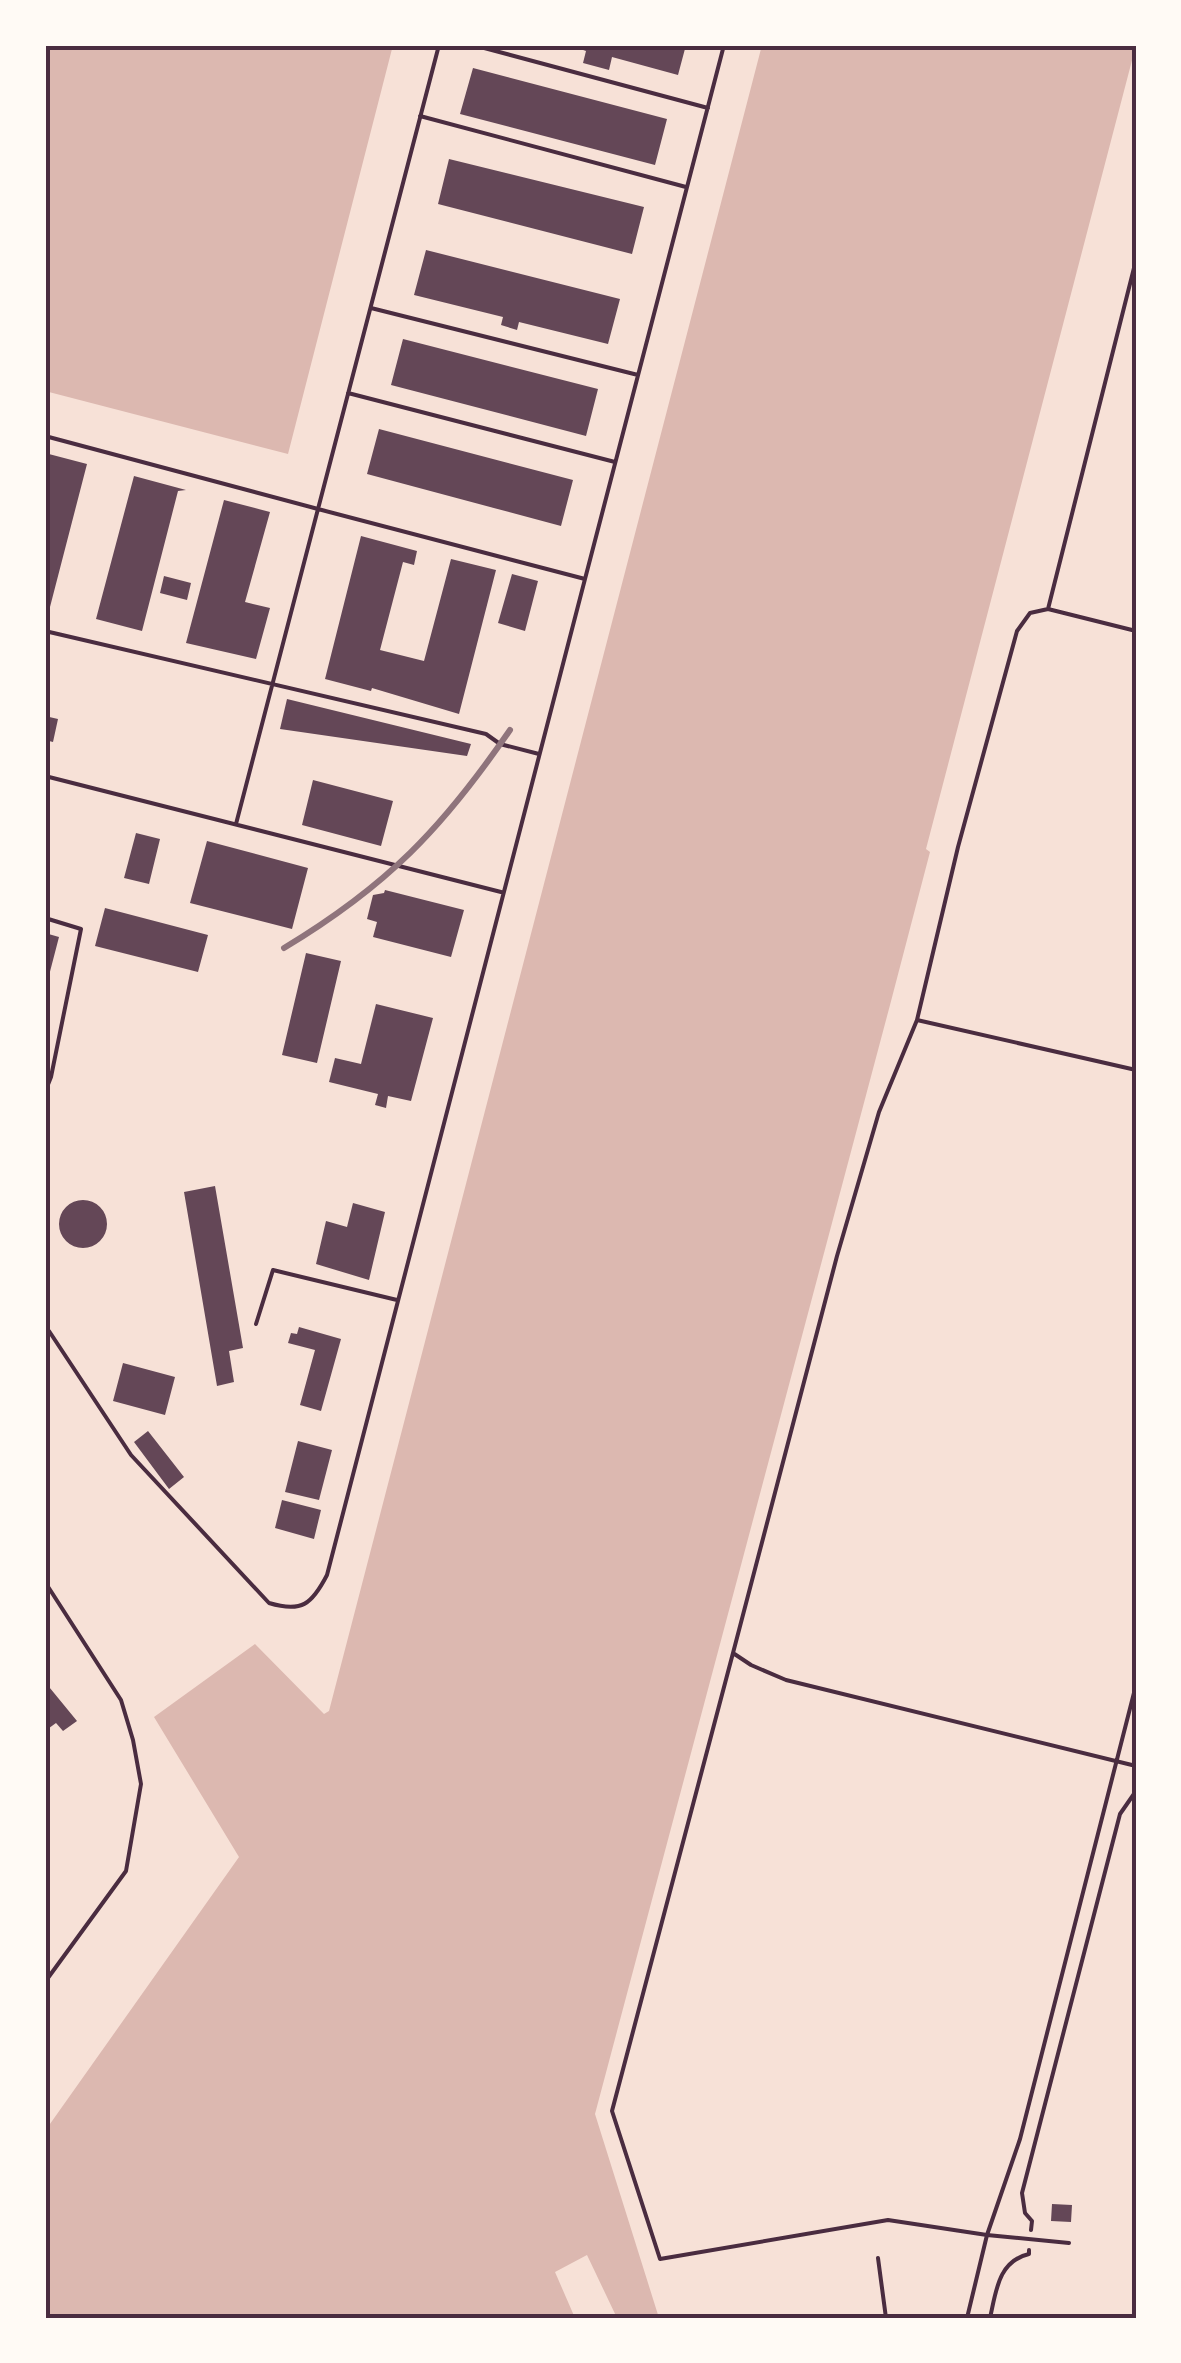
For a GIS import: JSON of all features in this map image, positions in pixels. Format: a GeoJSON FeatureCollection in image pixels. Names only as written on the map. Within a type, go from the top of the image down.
{"type":"FeatureCollection","features":[{"type":"Feature","properties":{"kind":"lane"},"geometry":{"type":"LineString","coordinates":[[236,824],[439,45]]}},
{"type":"Feature","properties":{"kind":"lane"},"geometry":{"type":"LineString","coordinates":[[473,45],[708,108]]}},
{"type":"Feature","properties":{"kind":"lane"},"geometry":{"type":"LineString","coordinates":[[48,1331],[132,1455],[248,1583],[269,1603],[286,1608],[302,1606],[317,1594],[327,1575],[724,45]]}},
{"type":"Feature","properties":{"kind":"lane"},"geometry":{"type":"LineString","coordinates":[[420,116],[687,187]]}},
{"type":"Feature","properties":{"kind":"lane"},"geometry":{"type":"LineString","coordinates":[[1048,610],[1136,260]]}},
{"type":"Feature","properties":{"kind":"lane"},"geometry":{"type":"LineString","coordinates":[[371,308],[638,375]]}},
{"type":"Feature","properties":{"kind":"lane"},"geometry":{"type":"LineString","coordinates":[[348,393],[615,462]]}},
{"type":"Feature","properties":{"kind":"lane"},"geometry":{"type":"LineString","coordinates":[[45,436],[585,579]]}},
{"type":"Feature","properties":{"kind":"lane"},"geometry":{"type":"LineString","coordinates":[[1069,2242],[987,2236],[888,2220],[660,2259],[612,2112],[837,1256],[879,1112],[917,1020],[1016,631],[1030,614],[1048,610],[1136,631]]}},
{"type":"Feature","properties":{"kind":"lane"},"geometry":{"type":"LineString","coordinates":[[45,631],[486,734],[500,744],[541,754]]}},
{"type":"Feature","properties":{"kind":"lane"},"geometry":{"type":"LineString","coordinates":[[45,776],[502,893]]}},
{"type":"Feature","properties":{"kind":"lane"},"geometry":{"type":"LineString","coordinates":[[45,918],[82,929],[45,1092]]}},
{"type":"Feature","properties":{"kind":"lane"},"geometry":{"type":"LineString","coordinates":[[917,1020],[1136,1070]]}},
{"type":"Feature","properties":{"kind":"lane"},"geometry":{"type":"LineString","coordinates":[[256,1324],[273,1270],[397,1300]]}},
{"type":"Feature","properties":{"kind":"lane"},"geometry":{"type":"LineString","coordinates":[[45,1582],[121,1700],[141,1784],[126,1871],[45,1982]]}},
{"type":"Feature","properties":{"kind":"lane"},"geometry":{"type":"LineString","coordinates":[[733,1653],[786,1680],[1136,1766]]}},
{"type":"Feature","properties":{"kind":"lane"},"geometry":{"type":"LineString","coordinates":[[967,2318],[987,2236],[1020,2140],[1136,1685]]}},
{"type":"Feature","properties":{"kind":"lane"},"geometry":{"type":"LineString","coordinates":[[878,2258],[886,2318]]}},
{"type":"Feature","properties":{"kind":"path"},"geometry":{"type":"LineString","coordinates":[[1032,2221],[1025,2213],[1022,2193],[1120,1814],[1136,1791]]}},
{"type":"Feature","properties":{"kind":"path"},"geometry":{"type":"LineString","coordinates":[[990,2318],[1002,2274],[1016,2257],[1028,2254]]}},
{"type":"Feature","properties":{"kind":"shaded area"},"geometry":{"type":"Polygon","coordinates":[[[45,45],[393,45],[288,454],[45,391],[45,45]]]}},
{"type":"Feature","properties":{"kind":"shaded area"},"geometry":{"type":"Polygon","coordinates":[[[762,45],[1136,45],[926,849],[930,852],[890,1005],[595,2114],[659,2318],[617,2318],[587,2255],[555,2272],[575,2318],[45,2318],[45,2131],[239,1857],[154,1717],[255,1644],[324,1714],[329,1711],[762,45]]]}},
{"type":"Feature","properties":{"kind":"building"},"geometry":{"type":"Polygon","coordinates":[[[569,45],[686,45],[678,75],[612,57],[609,70],[583,63],[586,51],[569,45]]]}},
{"type":"Feature","properties":{"kind":"building"},"geometry":{"type":"Polygon","coordinates":[[[473,68],[667,119],[655,165],[460,114],[473,68]]]}},
{"type":"Feature","properties":{"kind":"building"},"geometry":{"type":"Polygon","coordinates":[[[449,159],[644,207],[632,254],[438,204],[449,159]]]}},
{"type":"Feature","properties":{"kind":"building"},"geometry":{"type":"Polygon","coordinates":[[[426,250],[620,299],[608,344],[519,322],[517,330],[501,325],[503,317],[414,295],[426,250]]]}},
{"type":"Feature","properties":{"kind":"building"},"geometry":{"type":"Polygon","coordinates":[[[403,339],[598,389],[586,436],[391,385],[403,339]]]}},
{"type":"Feature","properties":{"kind":"building"},"geometry":{"type":"Polygon","coordinates":[[[379,429],[573,480],[561,526],[367,474],[379,429]]]}},
{"type":"Feature","properties":{"kind":"building"},"geometry":{"type":"Polygon","coordinates":[[[45,453],[87,464],[50,607],[45,606],[45,453]]]}},
{"type":"Feature","properties":{"kind":"building"},"geometry":{"type":"Polygon","coordinates":[[[134,476],[186,490],[178,491],[142,631],[96,619],[134,476]]]}},
{"type":"Feature","properties":{"kind":"building"},"geometry":{"type":"Polygon","coordinates":[[[224,500],[270,512],[245,602],[270,608],[256,659],[186,643],[224,500]]]}},
{"type":"Feature","properties":{"kind":"building"},"geometry":{"type":"Polygon","coordinates":[[[361,536],[417,551],[414,565],[403,562],[380,650],[424,661],[451,559],[496,570],[459,714],[372,688],[371,691],[325,679],[361,536]]]}},
{"type":"Feature","properties":{"kind":"building"},"geometry":{"type":"Polygon","coordinates":[[[512,574],[538,581],[525,631],[498,623],[512,574]]]}},
{"type":"Feature","properties":{"kind":"building"},"geometry":{"type":"Polygon","coordinates":[[[164,576],[191,583],[187,600],[160,593],[164,576]]]}},
{"type":"Feature","properties":{"kind":"building"},"geometry":{"type":"Polygon","coordinates":[[[287,699],[471,744],[467,756],[280,729],[287,699]]]}},
{"type":"Feature","properties":{"kind":"building"},"geometry":{"type":"Polygon","coordinates":[[[45,716],[58,719],[53,742],[45,740],[45,716]]]}},
{"type":"Feature","properties":{"kind":"building"},"geometry":{"type":"Polygon","coordinates":[[[313,780],[393,801],[381,846],[302,825],[313,780]]]}},
{"type":"Feature","properties":{"kind":"building"},"geometry":{"type":"Polygon","coordinates":[[[136,833],[160,839],[149,884],[124,878],[136,833]]]}},
{"type":"Feature","properties":{"kind":"building"},"geometry":{"type":"Polygon","coordinates":[[[207,841],[308,868],[292,929],[190,903],[207,841]]]}},
{"type":"Feature","properties":{"kind":"building"},"geometry":{"type":"Polygon","coordinates":[[[385,890],[464,910],[451,957],[373,937],[377,922],[367,919],[373,895],[385,890]]]}},
{"type":"Feature","properties":{"kind":"building"},"geometry":{"type":"Polygon","coordinates":[[[105,908],[208,935],[198,972],[95,946],[105,908]]]}},
{"type":"Feature","properties":{"kind":"building"},"geometry":{"type":"Polygon","coordinates":[[[45,933],[59,937],[46,987],[45,986],[45,933]]]}},
{"type":"Feature","properties":{"kind":"building"},"geometry":{"type":"Polygon","coordinates":[[[306,953],[341,961],[317,1063],[282,1055],[306,953]]]}},
{"type":"Feature","properties":{"kind":"building"},"geometry":{"type":"Polygon","coordinates":[[[376,1004],[433,1018],[411,1101],[388,1096],[386,1108],[375,1105],[378,1094],[329,1082],[335,1058],[361,1064],[376,1004]]]}},
{"type":"Feature","properties":{"kind":"building"},"geometry":{"type":"Polygon","coordinates":[[[215,1186],[243,1348],[229,1351],[234,1382],[217,1386],[184,1192],[215,1186]]]}},
{"type":"Feature","properties":{"kind":"building"},"geometry":{"type":"Polygon","coordinates":[[[83,1200],[100,1207],[107,1224],[100,1241],[83,1248],[66,1241],[59,1224],[66,1207],[83,1200]]]}},
{"type":"Feature","properties":{"kind":"building"},"geometry":{"type":"Polygon","coordinates":[[[353,1203],[385,1212],[369,1280],[316,1264],[326,1221],[347,1227],[353,1203]]]}},
{"type":"Feature","properties":{"kind":"building"},"geometry":{"type":"Polygon","coordinates":[[[299,1327],[341,1339],[321,1411],[300,1405],[315,1350],[288,1343],[291,1333],[297,1334],[299,1327]]]}},
{"type":"Feature","properties":{"kind":"building"},"geometry":{"type":"Polygon","coordinates":[[[123,1363],[175,1377],[165,1415],[113,1401],[123,1363]]]}},
{"type":"Feature","properties":{"kind":"building"},"geometry":{"type":"Polygon","coordinates":[[[148,1431],[184,1477],[169,1489],[134,1442],[148,1431]]]}},
{"type":"Feature","properties":{"kind":"building"},"geometry":{"type":"Polygon","coordinates":[[[298,1441],[332,1450],[319,1500],[285,1492],[298,1441]]]}},
{"type":"Feature","properties":{"kind":"building"},"geometry":{"type":"Polygon","coordinates":[[[282,1500],[321,1510],[314,1539],[275,1528],[282,1500]]]}},
{"type":"Feature","properties":{"kind":"building"},"geometry":{"type":"Polygon","coordinates":[[[45,1682],[77,1721],[63,1731],[56,1723],[45,1731],[45,1682]]]}},
{"type":"Feature","properties":{"kind":"building"},"geometry":{"type":"Polygon","coordinates":[[[1052,2204],[1072,2205],[1071,2222],[1051,2221],[1052,2204]]]}},
{"type":"Feature","properties":{"kind":"railway"},"geometry":{"type":"LineString","coordinates":[[284,948],[353,902],[410,853],[460,797],[510,730]]}}]}
